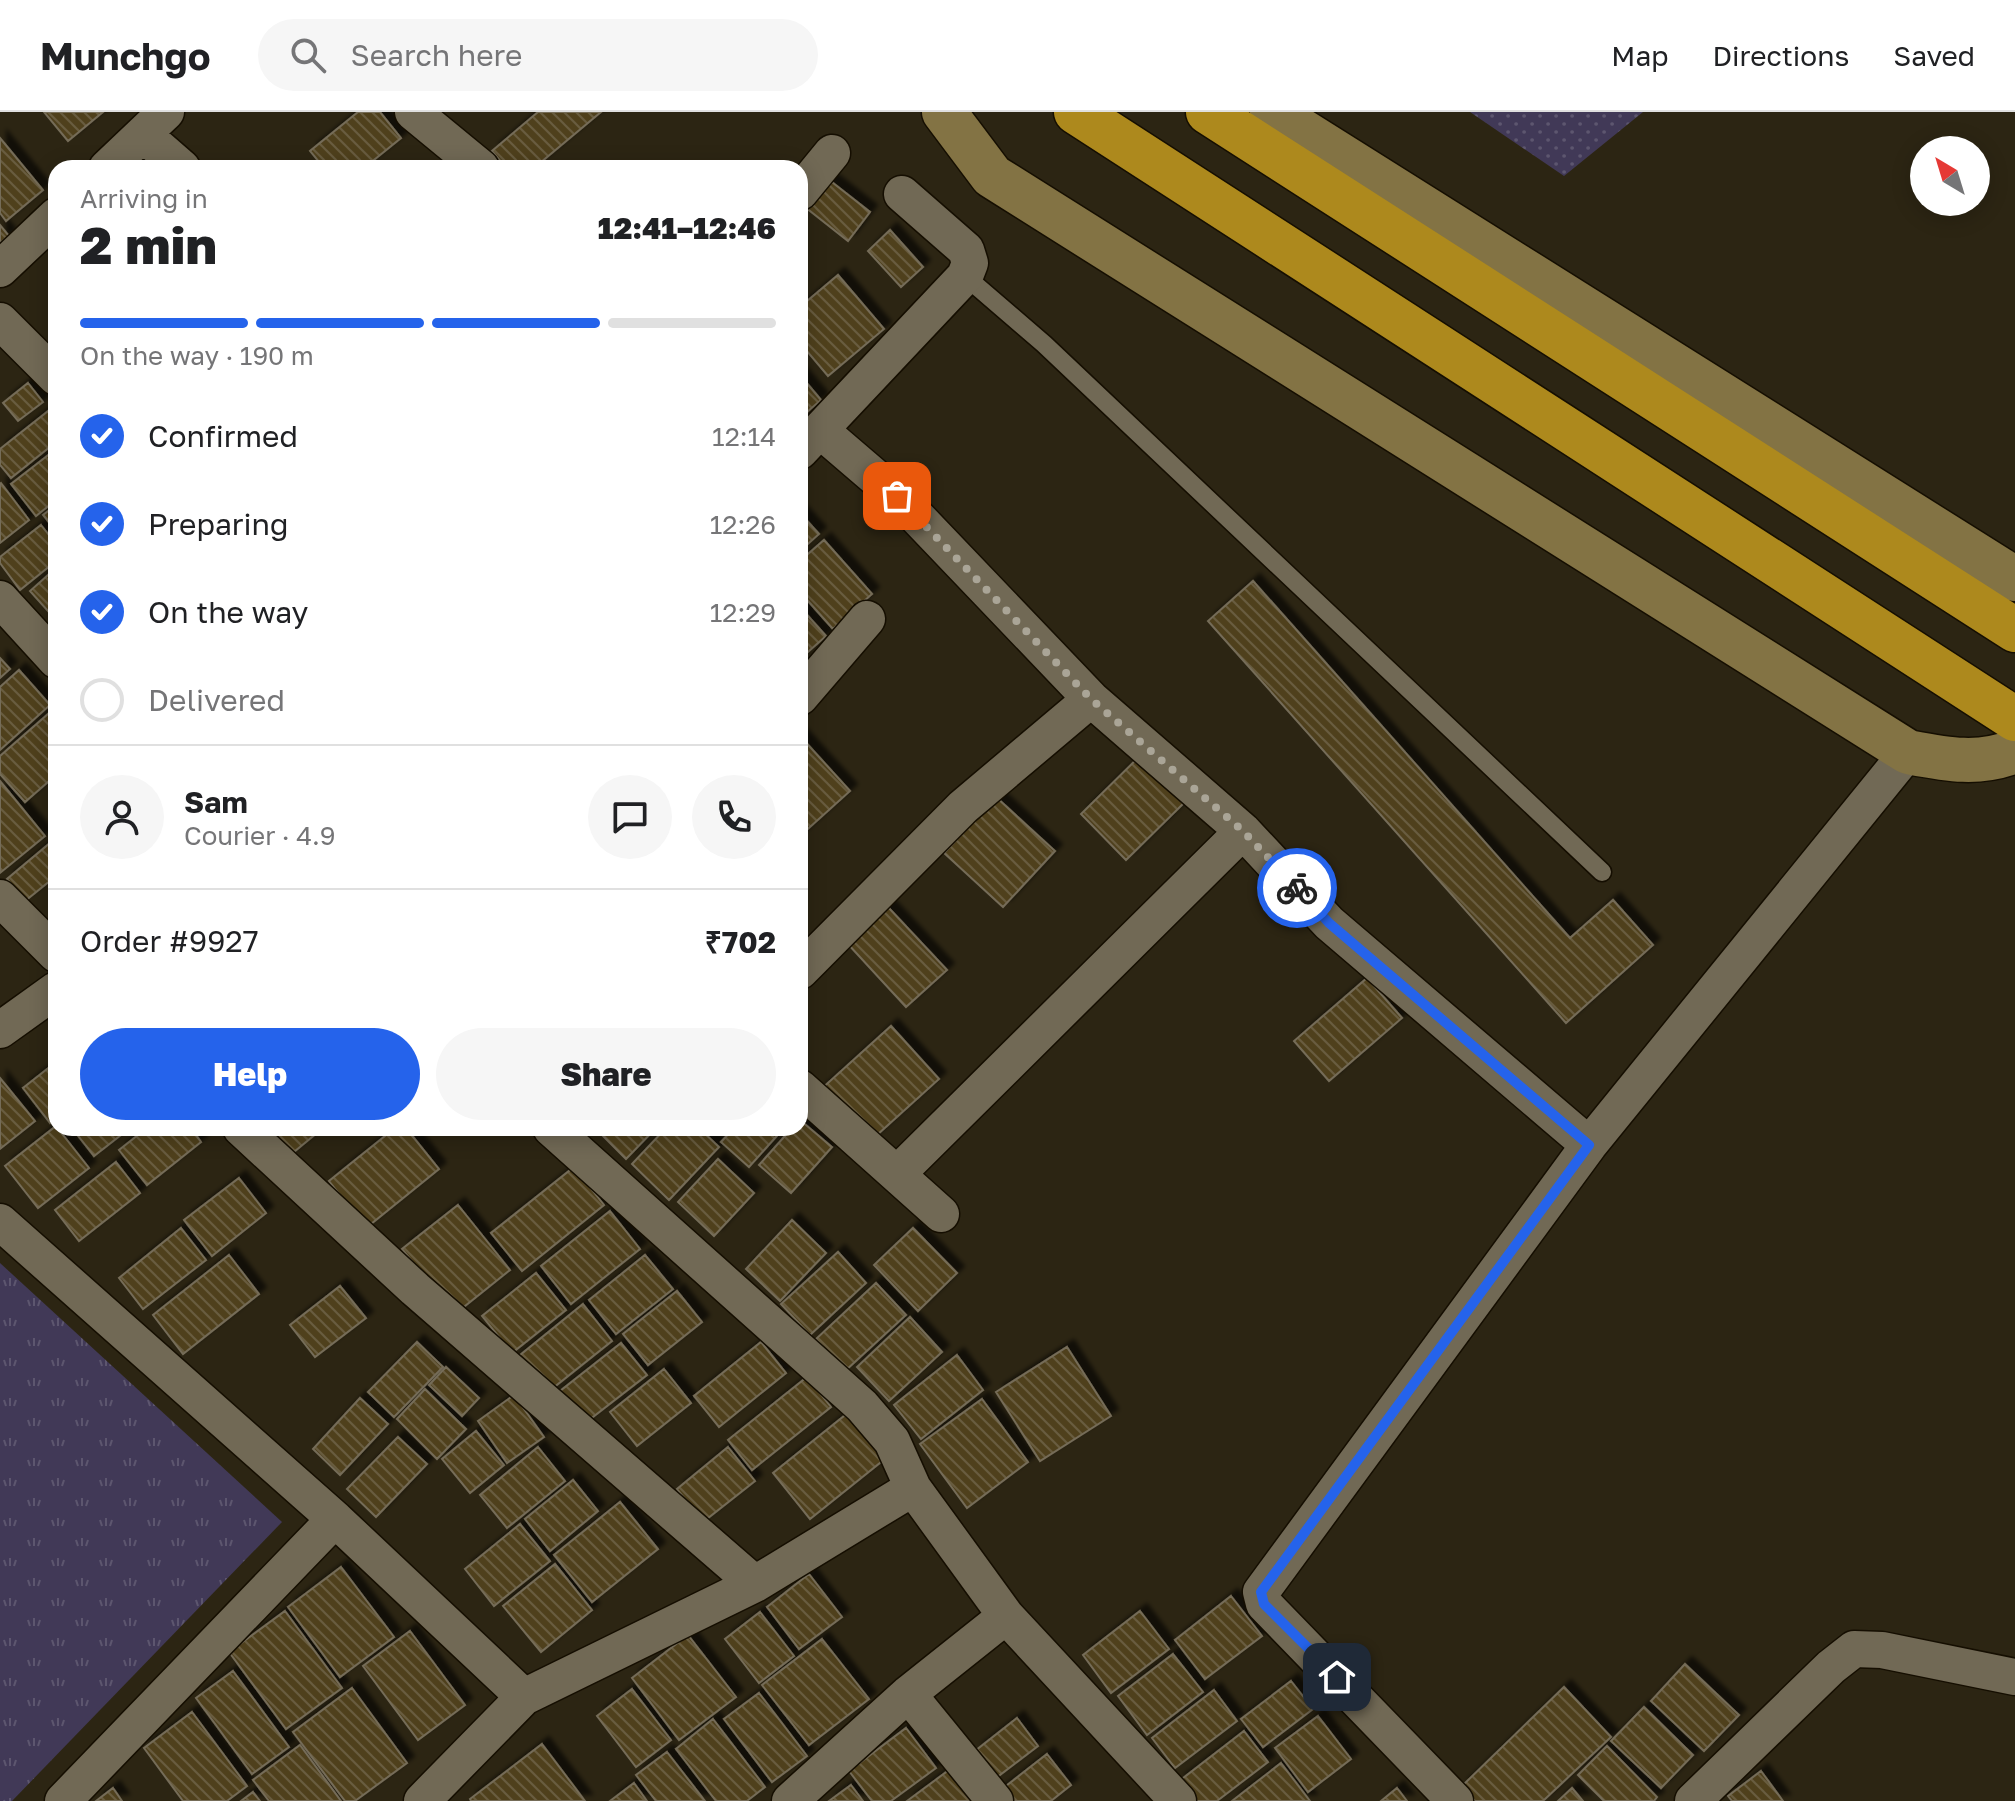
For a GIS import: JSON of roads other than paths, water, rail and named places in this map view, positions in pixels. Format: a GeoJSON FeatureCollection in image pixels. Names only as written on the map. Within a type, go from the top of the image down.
{"type":"FeatureCollection","features":[{"type":"Feature","properties":{"kind":"highway"},"geometry":{"type":"LineString","coordinates":[[1076,112],[2015,719]]}},
{"type":"Feature","properties":{"kind":"highway"},"geometry":{"type":"LineString","coordinates":[[1208,112],[2015,630]]}},
{"type":"Feature","properties":{"kind":"street"},"geometry":{"type":"LineString","coordinates":[[413,112],[471,160]]}},
{"type":"Feature","properties":{"kind":"street"},"geometry":{"type":"LineString","coordinates":[[944,112],[992,176],[1908,752],[1956,761],[1994,759],[2015,751]]}},
{"type":"Feature","properties":{"kind":"street"},"geometry":{"type":"LineString","coordinates":[[1272,112],[2015,579]]}},
{"type":"Feature","properties":{"kind":"street"},"geometry":{"type":"LineString","coordinates":[[115,160],[154,123],[177,160]]}},
{"type":"Feature","properties":{"kind":"street"},"geometry":{"type":"LineString","coordinates":[[808,182],[832,153]]}},
{"type":"Feature","properties":{"kind":"street"},"geometry":{"type":"LineString","coordinates":[[902,194],[966,250],[970,263],[965,276],[810,440],[897,496],[1091,699],[1243,831],[1329,923],[1589,1145]]}},
{"type":"Feature","properties":{"kind":"street"},"geometry":{"type":"LineString","coordinates":[[0,269],[48,224]]}},
{"type":"Feature","properties":{"kind":"street"},"geometry":{"type":"LineString","coordinates":[[0,321],[48,369]]}},
{"type":"Feature","properties":{"kind":"street"},"geometry":{"type":"LineString","coordinates":[[0,599],[48,651]]}},
{"type":"Feature","properties":{"kind":"street"},"geometry":{"type":"LineString","coordinates":[[808,688],[867,619]]}},
{"type":"Feature","properties":{"kind":"street"},"geometry":{"type":"LineString","coordinates":[[808,963],[963,807],[1091,699]]}},
{"type":"Feature","properties":{"kind":"street"},"geometry":{"type":"LineString","coordinates":[[1455,1801],[1264,1604],[1261,1592],[1589,1145],[1908,752]]}},
{"type":"Feature","properties":{"kind":"street"},"geometry":{"type":"LineString","coordinates":[[897,1174],[1243,831]]}},
{"type":"Feature","properties":{"kind":"street"},"geometry":{"type":"LineString","coordinates":[[0,898],[48,946]]}},
{"type":"Feature","properties":{"kind":"street"},"geometry":{"type":"LineString","coordinates":[[0,1030],[48,996]]}},
{"type":"Feature","properties":{"kind":"street"},"geometry":{"type":"LineString","coordinates":[[808,1095],[941,1214]]}},
{"type":"Feature","properties":{"kind":"street"},"geometry":{"type":"LineString","coordinates":[[250,1136],[415,1289],[755,1584]]}},
{"type":"Feature","properties":{"kind":"street"},"geometry":{"type":"LineString","coordinates":[[560,1136],[862,1406],[892,1441],[913,1488],[1006,1616],[1178,1801]]}},
{"type":"Feature","properties":{"kind":"street"},"geometry":{"type":"LineString","coordinates":[[0,1222],[335,1519],[524,1697]]}},
{"type":"Feature","properties":{"kind":"street"},"geometry":{"type":"LineString","coordinates":[[422,1801],[524,1697],[755,1584],[913,1488]]}},
{"type":"Feature","properties":{"kind":"street"},"geometry":{"type":"LineString","coordinates":[[63,1801],[335,1519]]}},
{"type":"Feature","properties":{"kind":"street"},"geometry":{"type":"LineString","coordinates":[[790,1801],[908,1694],[1006,1616]]}},
{"type":"Feature","properties":{"kind":"street"},"geometry":{"type":"LineString","coordinates":[[1693,1801],[1831,1667],[1854,1649],[1882,1650],[2015,1677]]}},
{"type":"Feature","properties":{"kind":"street"},"geometry":{"type":"LineString","coordinates":[[908,1694],[995,1801]]}},
{"type":"Feature","properties":{"kind":"lane"},"geometry":{"type":"LineString","coordinates":[[965,276],[1044,344],[1602,872]]}}]}
